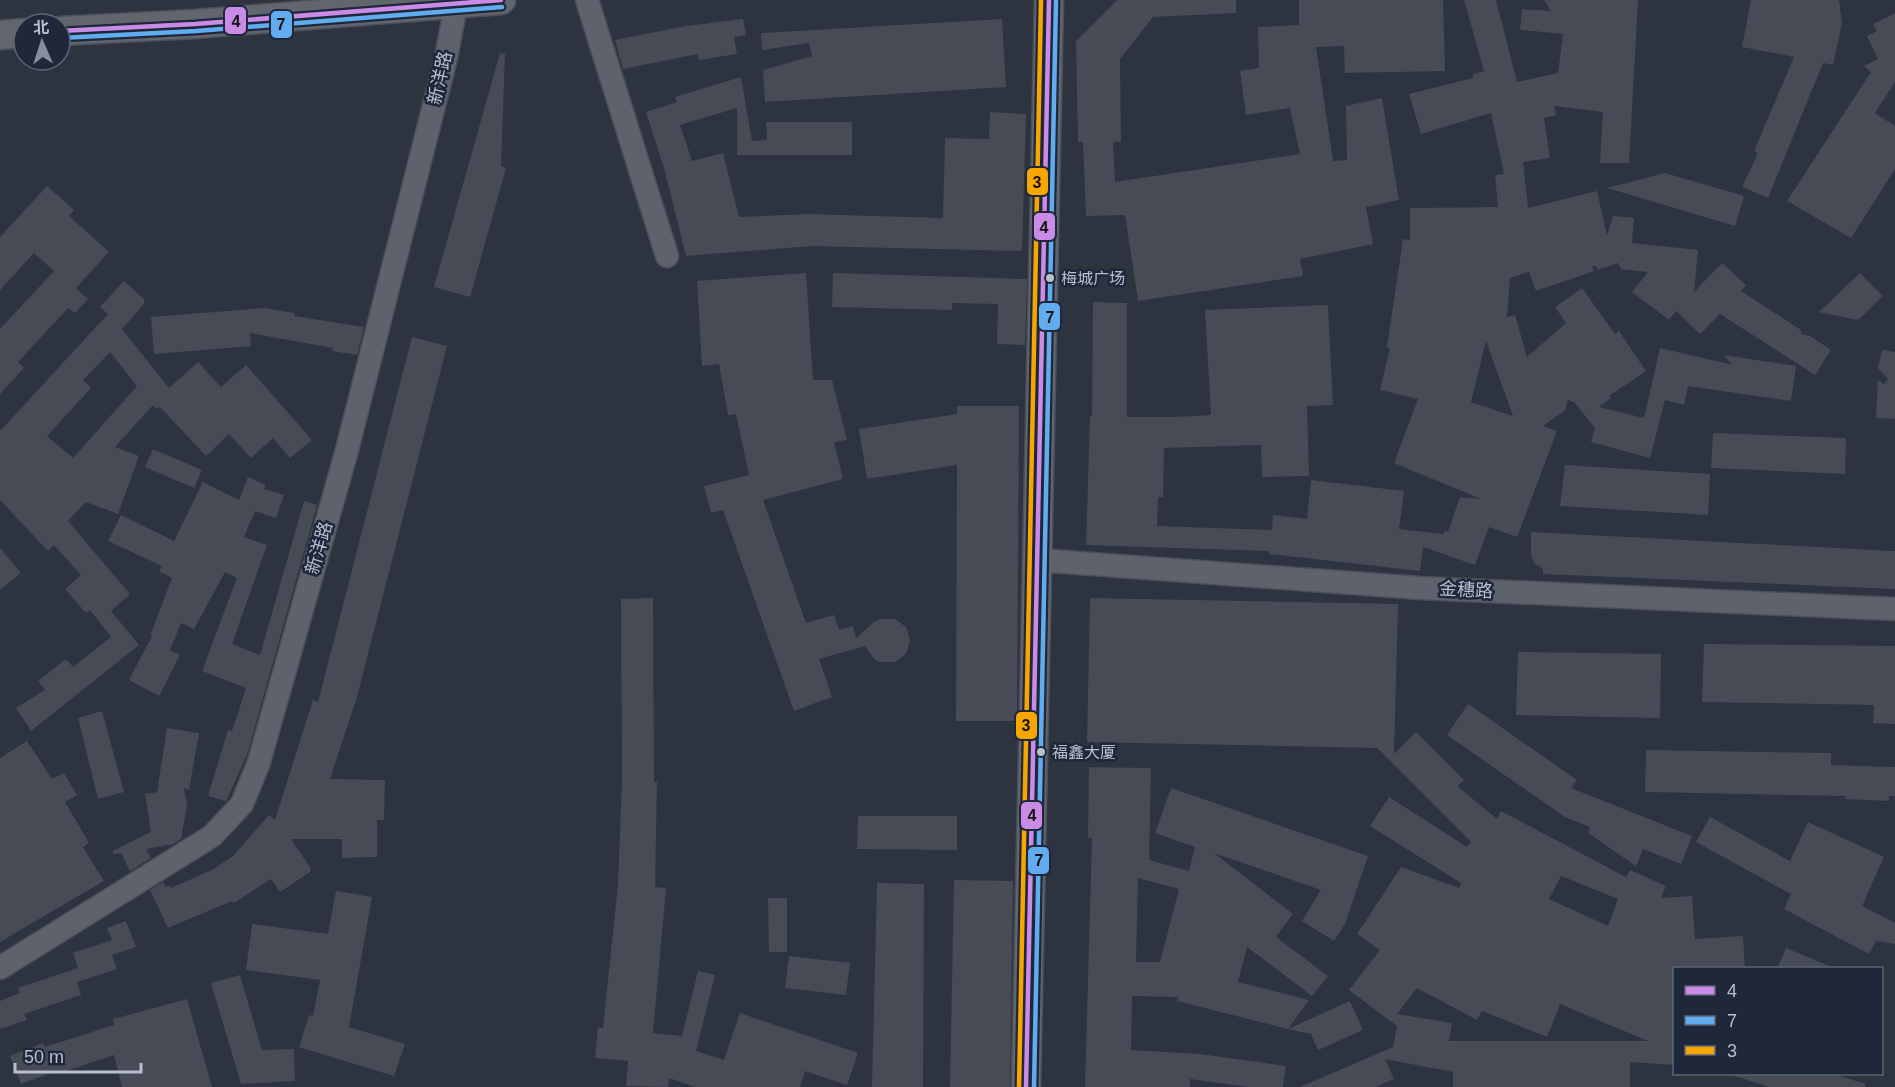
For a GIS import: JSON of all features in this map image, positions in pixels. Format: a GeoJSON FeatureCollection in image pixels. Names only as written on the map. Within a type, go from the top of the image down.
{"type":"FeatureCollection","features":[{"type":"Feature","properties":{"kind":"main road"},"geometry":{"type":"LineString","coordinates":[[72,30],[456,5],[501,0]]}},
{"type":"Feature","properties":{"kind":"main road"},"geometry":{"type":"LineString","coordinates":[[1026,1087],[1049,0]]}},
{"type":"Feature","properties":{"kind":"street"},"geometry":{"type":"LineString","coordinates":[[586,0],[667,256]]}},
{"type":"Feature","properties":{"kind":"street","name":"新洋路"},"geometry":{"type":"LineString","coordinates":[[0,968],[212,836],[242,804],[259,762],[346,450],[446,58],[456,5]]}},
{"type":"Feature","properties":{"kind":"street","name":"金穗路"},"geometry":{"type":"LineString","coordinates":[[1037,560],[1420,588],[1895,609]]}},
{"type":"Feature","properties":{"kind":"building"},"geometry":{"type":"Polygon","coordinates":[[[1117,0],[1236,0],[1236,13],[1153,17],[1120,59],[1121,142],[1113,142],[1115,182],[1300,154],[1290,108],[1246,115],[1240,71],[1259,68],[1258,27],[1299,25],[1299,0],[1443,0],[1445,71],[1345,73],[1344,46],[1316,47],[1333,161],[1347,160],[1346,106],[1382,98],[1399,200],[1366,207],[1373,244],[1300,259],[1303,276],[1138,301],[1125,215],[1086,216],[1083,142],[1078,142],[1076,41],[1117,0]]]}},
{"type":"Feature","properties":{"kind":"building"},"geometry":{"type":"Polygon","coordinates":[[[1464,0],[1496,0],[1517,82],[1558,73],[1563,34],[1520,30],[1522,9],[1551,11],[1544,0],[1638,0],[1629,163],[1600,163],[1603,112],[1554,106],[1556,115],[1544,118],[1550,158],[1523,162],[1528,208],[1597,191],[1607,236],[1613,216],[1634,218],[1632,243],[1698,250],[1694,292],[1722,263],[1746,285],[1741,291],[1801,330],[1801,334],[1810,336],[1831,350],[1815,375],[1720,314],[1700,334],[1676,311],[1669,320],[1632,292],[1648,272],[1621,269],[1618,263],[1597,270],[1598,267],[1592,266],[1594,271],[1536,291],[1529,272],[1510,278],[1507,317],[1515,315],[1527,357],[1566,323],[1555,307],[1582,288],[1615,334],[1619,331],[1646,371],[1609,396],[1611,398],[1599,407],[1644,418],[1660,348],[1733,365],[1723,355],[1796,366],[1791,401],[1688,386],[1684,405],[1665,400],[1650,458],[1591,442],[1595,428],[1574,402],[1568,400],[1565,410],[1543,426],[1557,431],[1517,537],[1489,527],[1475,565],[1423,547],[1420,571],[1269,554],[1269,551],[1086,545],[1090,416],[1092,416],[1093,302],[1127,303],[1127,417],[1211,415],[1205,310],[1328,305],[1333,405],[1307,406],[1309,476],[1262,477],[1261,445],[1164,448],[1163,497],[1158,497],[1157,526],[1272,530],[1273,515],[1307,519],[1311,480],[1404,491],[1399,529],[1444,534],[1445,531],[1448,532],[1460,497],[1481,499],[1394,463],[1418,399],[1380,390],[1390,348],[1387,347],[1403,239],[1410,240],[1410,208],[1498,207],[1495,175],[1504,174],[1491,113],[1421,134],[1409,94],[1473,78],[1473,74],[1484,71],[1464,0]],[[1486,341],[1471,402],[1513,416],[1486,341]]]}},
{"type":"Feature","properties":{"kind":"building"},"geometry":{"type":"Polygon","coordinates":[[[1751,0],[1839,0],[1842,23],[1833,65],[1823,63],[1768,198],[1742,187],[1758,153],[1754,151],[1794,57],[1742,47],[1751,0]]]}},
{"type":"Feature","properties":{"kind":"building"},"geometry":{"type":"Polygon","coordinates":[[[1895,13],[1895,82],[1875,113],[1895,126],[1895,169],[1851,238],[1787,201],[1871,72],[1864,66],[1878,59],[1867,36],[1877,31],[1873,24],[1895,13]]]}},
{"type":"Feature","properties":{"kind":"building"},"geometry":{"type":"Polygon","coordinates":[[[743,19],[746,35],[734,37],[737,54],[699,60],[698,54],[623,69],[615,40],[686,26],[743,19]]]}},
{"type":"Feature","properties":{"kind":"building"},"geometry":{"type":"Polygon","coordinates":[[[1002,19],[1006,87],[765,102],[763,70],[812,56],[809,43],[762,50],[761,33],[1002,19]]]}},
{"type":"Feature","properties":{"kind":"building"},"geometry":{"type":"Polygon","coordinates":[[[500,53],[505,54],[501,166],[506,168],[470,297],[434,287],[500,53]]]}},
{"type":"Feature","properties":{"kind":"building"},"geometry":{"type":"Polygon","coordinates":[[[741,77],[752,141],[767,140],[766,122],[852,122],[852,155],[737,155],[737,108],[680,125],[692,161],[723,153],[739,217],[807,214],[943,218],[945,138],[989,139],[990,112],[1026,114],[1022,251],[811,246],[686,256],[664,168],[646,112],[677,102],[675,97],[741,77]]]}},
{"type":"Feature","properties":{"kind":"building"},"geometry":{"type":"Polygon","coordinates":[[[1665,173],[1744,196],[1735,226],[1607,188],[1665,173]]]}},
{"type":"Feature","properties":{"kind":"building"},"geometry":{"type":"Polygon","coordinates":[[[47,186],[74,210],[69,216],[109,252],[76,288],[88,299],[75,313],[68,308],[18,362],[24,368],[0,394],[0,329],[54,271],[34,253],[0,290],[0,237],[47,186]]]}},
{"type":"Feature","properties":{"kind":"building"},"geometry":{"type":"Polygon","coordinates":[[[806,273],[813,380],[832,380],[847,440],[834,442],[843,479],[763,500],[806,623],[834,615],[839,630],[853,626],[856,638],[874,622],[881,619],[895,619],[906,627],[910,640],[906,654],[895,662],[880,662],[874,659],[865,646],[819,659],[832,697],[794,711],[723,510],[711,513],[704,486],[749,475],[736,414],[728,415],[719,364],[702,366],[697,281],[806,273]]]}},
{"type":"Feature","properties":{"kind":"building"},"geometry":{"type":"Polygon","coordinates":[[[833,273],[1027,279],[1025,345],[997,344],[998,304],[952,303],[952,310],[832,307],[833,273]]]}},
{"type":"Feature","properties":{"kind":"building"},"geometry":{"type":"Polygon","coordinates":[[[1860,273],[1883,296],[1858,320],[1819,312],[1860,273]]]}},
{"type":"Feature","properties":{"kind":"building"},"geometry":{"type":"Polygon","coordinates":[[[124,281],[144,299],[144,304],[122,329],[169,388],[198,362],[221,387],[246,365],[312,440],[290,458],[273,438],[251,458],[229,434],[206,456],[160,407],[156,409],[153,405],[115,447],[139,456],[118,514],[86,502],[68,521],[130,594],[111,611],[139,645],[31,731],[16,708],[45,690],[38,681],[66,659],[73,667],[111,637],[90,610],[86,613],[65,589],[81,575],[54,545],[48,551],[0,500],[0,431],[108,314],[100,307],[124,281]],[[110,352],[83,380],[91,388],[47,436],[73,458],[137,386],[110,352]]]}},
{"type":"Feature","properties":{"kind":"building"},"geometry":{"type":"Polygon","coordinates":[[[264,308],[295,313],[294,316],[364,327],[357,355],[332,351],[333,348],[250,333],[251,346],[154,354],[151,317],[264,308]]]}},
{"type":"Feature","properties":{"kind":"building"},"geometry":{"type":"Polygon","coordinates":[[[412,337],[447,346],[357,697],[330,779],[385,780],[384,820],[377,820],[377,857],[342,858],[342,839],[291,839],[310,867],[310,872],[280,892],[271,879],[234,903],[232,901],[168,928],[150,890],[163,882],[166,887],[170,885],[171,888],[212,870],[233,856],[269,815],[275,820],[313,700],[318,702],[412,337]]]}},
{"type":"Feature","properties":{"kind":"building"},"geometry":{"type":"Polygon","coordinates":[[[1882,350],[1895,352],[1895,419],[1876,418],[1878,380],[1884,384],[1888,379],[1878,368],[1882,350]]]}},
{"type":"Feature","properties":{"kind":"building"},"geometry":{"type":"Polygon","coordinates":[[[957,406],[1019,406],[1017,721],[956,721],[957,465],[867,479],[859,429],[957,414],[957,406]]]}},
{"type":"Feature","properties":{"kind":"building"},"geometry":{"type":"Polygon","coordinates":[[[1713,433],[1846,438],[1845,474],[1711,468],[1713,433]]]}},
{"type":"Feature","properties":{"kind":"building"},"geometry":{"type":"Polygon","coordinates":[[[153,449],[202,470],[194,488],[145,467],[153,449]]]}},
{"type":"Feature","properties":{"kind":"building"},"geometry":{"type":"Polygon","coordinates":[[[1565,465],[1710,474],[1708,515],[1560,506],[1565,465]]]}},
{"type":"Feature","properties":{"kind":"building"},"geometry":{"type":"Polygon","coordinates":[[[248,477],[266,485],[264,489],[284,495],[276,518],[255,511],[244,537],[267,545],[232,644],[260,655],[304,501],[317,505],[247,755],[226,801],[208,796],[228,730],[232,731],[246,688],[202,671],[237,578],[225,572],[194,629],[181,623],[170,650],[180,655],[159,696],[129,680],[153,634],[150,636],[172,578],[159,571],[162,566],[108,541],[121,515],[174,541],[203,482],[239,500],[248,477]]]}},
{"type":"Feature","properties":{"kind":"building"},"geometry":{"type":"Polygon","coordinates":[[[1531,532],[1895,551],[1895,589],[1543,574],[1543,569],[1534,563],[1531,555],[1531,532]]]}},
{"type":"Feature","properties":{"kind":"building"},"geometry":{"type":"Polygon","coordinates":[[[0,548],[21,573],[0,590],[0,548]]]}},
{"type":"Feature","properties":{"kind":"building"},"geometry":{"type":"Polygon","coordinates":[[[653,598],[654,782],[657,782],[655,887],[666,888],[653,1033],[682,1036],[698,971],[715,975],[696,1051],[724,1060],[740,1013],[858,1053],[847,1085],[805,1071],[800,1087],[695,1087],[669,1078],[668,1087],[626,1086],[628,1061],[595,1058],[598,1027],[603,1028],[618,884],[622,781],[621,599],[653,598]]]}},
{"type":"Feature","properties":{"kind":"building"},"geometry":{"type":"Polygon","coordinates":[[[1090,598],[1398,604],[1394,754],[1416,732],[1464,780],[1457,786],[1497,819],[1501,811],[1626,877],[1630,870],[1666,886],[1661,898],[1692,896],[1695,939],[1743,936],[1745,967],[1673,967],[1673,1065],[1630,1062],[1630,1087],[1453,1087],[1453,1072],[1385,1059],[1394,1079],[1376,1087],[1300,1087],[1393,1047],[1397,1026],[1349,990],[1380,950],[1357,934],[1401,867],[1459,888],[1461,883],[1370,826],[1389,797],[1467,847],[1471,842],[1377,748],[1087,742],[1090,598]],[[1561,876],[1549,899],[1608,926],[1618,899],[1561,876]],[[1417,988],[1397,1014],[1452,1023],[1449,1041],[1648,1041],[1560,1004],[1547,1037],[1482,1011],[1477,1020],[1417,988]]]}},
{"type":"Feature","properties":{"kind":"building"},"geometry":{"type":"Polygon","coordinates":[[[1704,644],[1895,646],[1895,724],[1873,723],[1874,705],[1702,702],[1704,644]]]}},
{"type":"Feature","properties":{"kind":"building"},"geometry":{"type":"Polygon","coordinates":[[[1518,652],[1661,654],[1660,718],[1516,715],[1518,652]]]}},
{"type":"Feature","properties":{"kind":"building"},"geometry":{"type":"Polygon","coordinates":[[[1468,704],[1577,780],[1571,788],[1692,836],[1681,864],[1643,849],[1636,866],[1588,833],[1590,827],[1565,817],[1447,735],[1468,704]]]}},
{"type":"Feature","properties":{"kind":"building"},"geometry":{"type":"Polygon","coordinates":[[[102,711],[124,792],[98,799],[78,718],[102,711]]]}},
{"type":"Feature","properties":{"kind":"building"},"geometry":{"type":"Polygon","coordinates":[[[167,728],[199,733],[189,790],[184,788],[187,805],[181,839],[173,844],[146,849],[151,858],[130,871],[121,853],[113,854],[113,851],[151,832],[145,794],[157,792],[167,728]]]}},
{"type":"Feature","properties":{"kind":"building"},"geometry":{"type":"Polygon","coordinates":[[[27,741],[52,779],[64,773],[77,795],[65,802],[89,843],[83,847],[104,881],[0,942],[0,758],[27,741]]]}},
{"type":"Feature","properties":{"kind":"building"},"geometry":{"type":"Polygon","coordinates":[[[1646,750],[1831,753],[1831,765],[1895,767],[1895,796],[1889,796],[1889,801],[1845,799],[1846,796],[1645,792],[1646,750]]]}},
{"type":"Feature","properties":{"kind":"building"},"geometry":{"type":"Polygon","coordinates":[[[1089,767],[1151,768],[1149,860],[1189,871],[1195,847],[1155,833],[1171,788],[1368,856],[1345,924],[1334,941],[1302,921],[1321,890],[1214,853],[1293,914],[1276,937],[1328,976],[1312,996],[1247,947],[1238,982],[1309,1000],[1288,1029],[1177,1001],[1178,997],[1132,996],[1131,1050],[1200,1054],[1286,1066],[1283,1087],[1249,1087],[1190,1079],[1190,1087],[1085,1087],[1092,838],[1088,838],[1089,767]],[[1138,878],[1136,962],[1160,962],[1179,889],[1138,878]]]}},
{"type":"Feature","properties":{"kind":"building"},"geometry":{"type":"Polygon","coordinates":[[[858,816],[957,816],[957,850],[857,849],[858,816]]]}},
{"type":"Feature","properties":{"kind":"building"},"geometry":{"type":"Polygon","coordinates":[[[1710,817],[1790,861],[1808,822],[1884,857],[1862,906],[1895,923],[1895,944],[1876,941],[1869,954],[1784,909],[1791,894],[1696,842],[1710,817]]]}},
{"type":"Feature","properties":{"kind":"building"},"geometry":{"type":"Polygon","coordinates":[[[954,880],[1013,881],[1010,1087],[950,1087],[954,880]]]}},
{"type":"Feature","properties":{"kind":"building"},"geometry":{"type":"Polygon","coordinates":[[[877,883],[924,884],[923,1087],[872,1087],[877,883]]]}},
{"type":"Feature","properties":{"kind":"building"},"geometry":{"type":"Polygon","coordinates":[[[336,891],[372,897],[349,1027],[405,1044],[394,1076],[299,1047],[309,1015],[313,1016],[320,980],[246,970],[252,924],[328,934],[336,891]]]}},
{"type":"Feature","properties":{"kind":"building"},"geometry":{"type":"Polygon","coordinates":[[[768,898],[787,898],[787,952],[769,952],[768,898]]]}},
{"type":"Feature","properties":{"kind":"building"},"geometry":{"type":"Polygon","coordinates":[[[126,921],[136,947],[112,955],[117,969],[77,982],[81,995],[24,1014],[27,1020],[0,1029],[0,1001],[20,993],[18,988],[78,968],[73,953],[112,940],[107,928],[126,921]]]}},
{"type":"Feature","properties":{"kind":"building"},"geometry":{"type":"Polygon","coordinates":[[[1786,948],[1832,967],[1778,967],[1786,948]]]}},
{"type":"Feature","properties":{"kind":"building"},"geometry":{"type":"Polygon","coordinates":[[[789,956],[850,963],[846,995],[785,988],[789,956]]]}},
{"type":"Feature","properties":{"kind":"building"},"geometry":{"type":"Polygon","coordinates":[[[240,975],[262,1050],[294,1049],[295,1081],[241,1084],[211,983],[240,975]]]}},
{"type":"Feature","properties":{"kind":"building"},"geometry":{"type":"Polygon","coordinates":[[[187,999],[212,1087],[122,1087],[114,1055],[60,1073],[59,1070],[21,1084],[10,1056],[43,1043],[45,1047],[114,1025],[113,1019],[187,999]]]}},
{"type":"Feature","properties":{"kind":"building"},"geometry":{"type":"Polygon","coordinates":[[[1350,1001],[1363,1030],[1318,1050],[1311,1034],[1288,1029],[1350,1001]]]}},
{"type":"Feature","properties":{"kind":"building"},"geometry":{"type":"Polygon","coordinates":[[[1836,1075],[1866,1084],[1865,1087],[1769,1087],[1735,1076],[1836,1075]]]}},
{"type":"Feature","properties":{"kind":"transit line","name":"4"},"geometry":{"type":"LineString","coordinates":[[72,30],[195,24],[501,0]]}},
{"type":"Feature","properties":{"kind":"transit line","name":"3"},"geometry":{"type":"LineString","coordinates":[[1019,1087],[1041,0]]}},
{"type":"Feature","properties":{"kind":"transit line","name":"4"},"geometry":{"type":"LineString","coordinates":[[1026,1087],[1049,0]]}},
{"type":"Feature","properties":{"kind":"transit line","name":"7"},"geometry":{"type":"LineString","coordinates":[[1034,1087],[1056,0]]}},
{"type":"Feature","properties":{"kind":"transit line","name":"7"},"geometry":{"type":"LineString","coordinates":[[72,37],[196,31],[502,7]]}},
{"type":"Feature","properties":{"kind":"place","name":"梅城广场"},"geometry":{"type":"Point","coordinates":[1050,278]}},
{"type":"Feature","properties":{"kind":"place","name":"福鑫大厦"},"geometry":{"type":"Point","coordinates":[1041,752]}}]}
